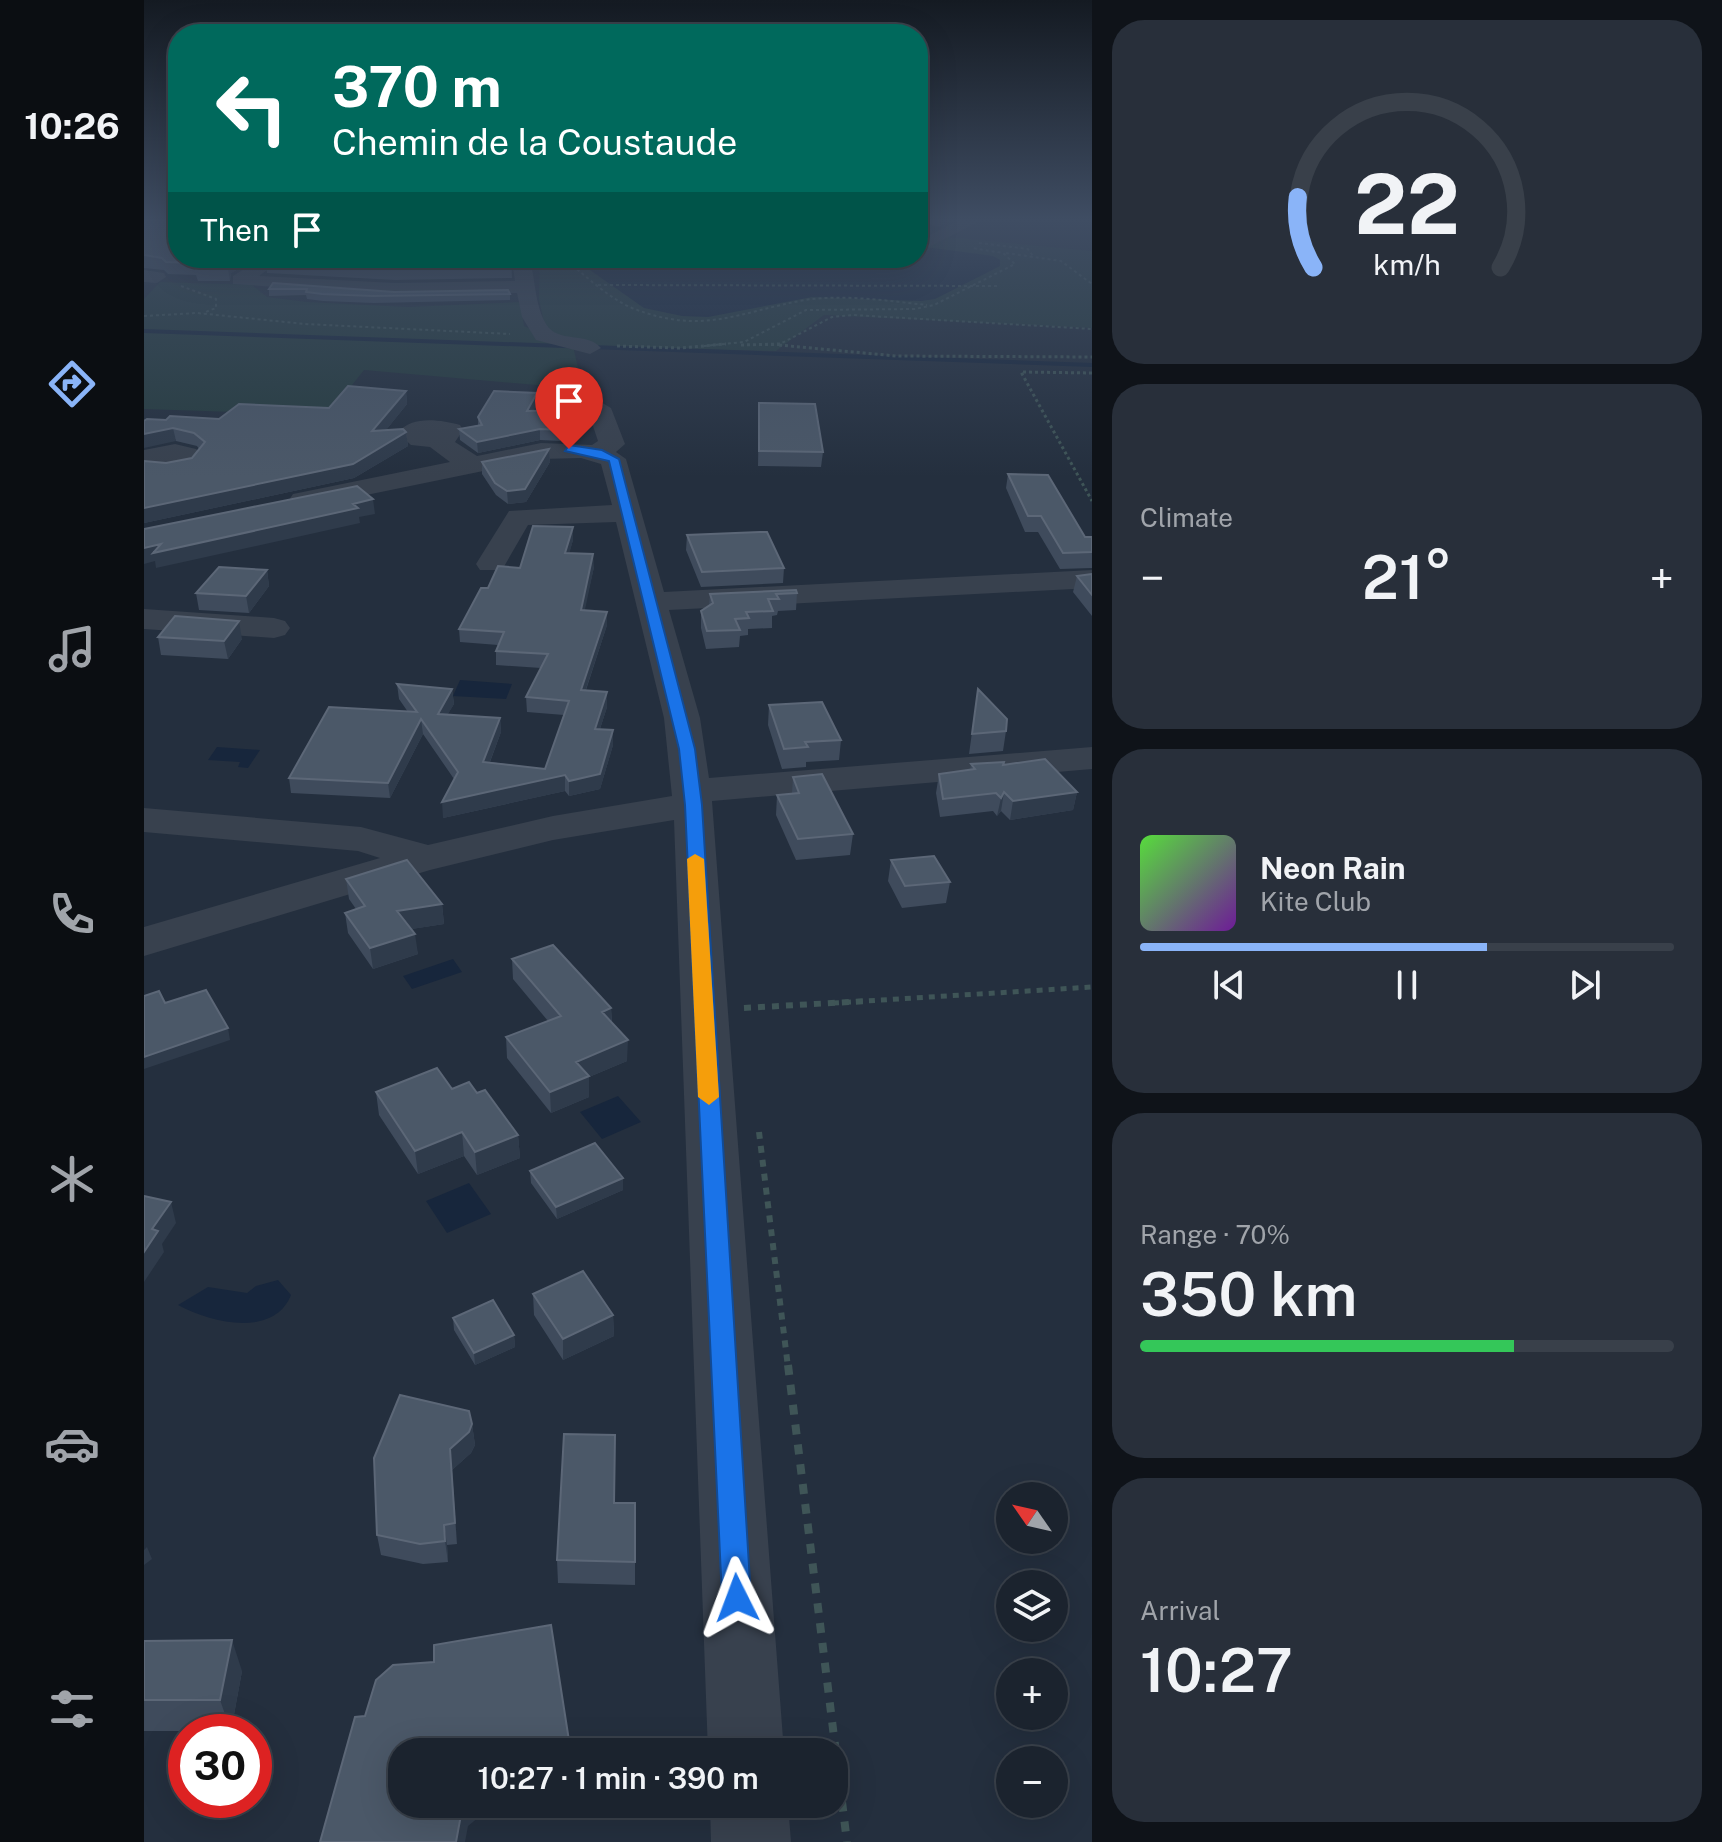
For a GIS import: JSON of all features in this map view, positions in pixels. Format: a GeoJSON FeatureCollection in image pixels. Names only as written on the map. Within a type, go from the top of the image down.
{"type":"FeatureCollection","features":[{"type":"Feature","properties":{"kind":"street"},"geometry":{"type":"LineString","coordinates":[[532,305],[540,333],[551,340],[589,347]]}},
{"type":"Feature","properties":{"kind":"street"},"geometry":{"type":"LineString","coordinates":[[598,452],[612,444],[599,408]]}},
{"type":"Feature","properties":{"kind":"street"},"geometry":{"type":"LineString","coordinates":[[436,440],[472,465]]}},
{"type":"Feature","properties":{"kind":"street"},"geometry":{"type":"LineString","coordinates":[[284,504],[541,451],[569,449],[598,452],[613,459],[682,718],[692,798],[745,1738]]}},
{"type":"Feature","properties":{"kind":"street"},"geometry":{"type":"LineString","coordinates":[[144,459],[172,452],[192,458],[186,464],[171,468],[144,465]]}},
{"type":"Feature","properties":{"kind":"street"},"geometry":{"type":"LineString","coordinates":[[491,564],[519,517],[628,513]]}},
{"type":"Feature","properties":{"kind":"street"},"geometry":{"type":"LineString","coordinates":[[651,602],[1092,579]]}},
{"type":"Feature","properties":{"kind":"street"},"geometry":{"type":"LineString","coordinates":[[144,619],[274,628]]}},
{"type":"Feature","properties":{"kind":"street"},"geometry":{"type":"LineString","coordinates":[[144,942],[423,857],[692,798],[1092,758]]}},
{"type":"Feature","properties":{"kind":"street"},"geometry":{"type":"LineString","coordinates":[[144,820],[361,839],[423,857]]}},
{"type":"Feature","properties":{"kind":"street"},"geometry":{"type":"LineString","coordinates":[[750,1818],[751,1842]]}},
{"type":"Feature","properties":{"kind":"path"},"geometry":{"type":"LineString","coordinates":[[202,314],[216,308],[216,305]]}},
{"type":"Feature","properties":{"kind":"path"},"geometry":{"type":"LineString","coordinates":[[632,305],[651,316],[699,321],[753,317],[791,305]]}},
{"type":"Feature","properties":{"kind":"path"},"geometry":{"type":"LineString","coordinates":[[589,347],[679,348],[744,342],[806,310],[915,309],[934,305]]}},
{"type":"Feature","properties":{"kind":"path"},"geometry":{"type":"LineString","coordinates":[[144,316],[202,314],[305,324],[486,332],[551,340]]}},
{"type":"Feature","properties":{"kind":"path"},"geometry":{"type":"LineString","coordinates":[[778,345],[832,317],[853,315],[1092,329]]}},
{"type":"Feature","properties":{"kind":"path"},"geometry":{"type":"LineString","coordinates":[[721,344],[925,355],[1092,357]]}},
{"type":"Feature","properties":{"kind":"path"},"geometry":{"type":"LineString","coordinates":[[1092,373],[1021,372],[1092,501]]}},
{"type":"Feature","properties":{"kind":"path"},"geometry":{"type":"LineString","coordinates":[[745,1023],[743,1008],[1092,987]]}},
{"type":"Feature","properties":{"kind":"path"},"geometry":{"type":"LineString","coordinates":[[757,1118],[847,1842]]}},
{"type":"Feature","properties":{"kind":"green space"},"geometry":{"type":"Polygon","coordinates":[[[144,305],[520,305],[524,326],[547,336],[540,305],[1092,305],[1092,328],[824,315],[776,351],[573,346],[583,389],[364,370],[328,415],[144,409],[144,305]]]}},
{"type":"Feature","properties":{"kind":"water"},"geometry":{"type":"Polygon","coordinates":[[[640,305],[771,305],[708,317],[682,316],[640,305]]]}},
{"type":"Feature","properties":{"kind":"water"},"geometry":{"type":"Polygon","coordinates":[[[460,680],[512,684],[506,699],[453,696],[460,680]]]}},
{"type":"Feature","properties":{"kind":"water"},"geometry":{"type":"Polygon","coordinates":[[[217,747],[260,750],[248,768],[238,767],[240,762],[208,760],[217,747]]]}},
{"type":"Feature","properties":{"kind":"water"},"geometry":{"type":"Polygon","coordinates":[[[453,959],[462,972],[412,989],[403,976],[453,959]]]}},
{"type":"Feature","properties":{"kind":"water"},"geometry":{"type":"Polygon","coordinates":[[[618,1096],[641,1122],[602,1139],[580,1112],[618,1096]]]}},
{"type":"Feature","properties":{"kind":"water"},"geometry":{"type":"Polygon","coordinates":[[[469,1183],[491,1214],[447,1233],[426,1201],[469,1183]]]}},
{"type":"Feature","properties":{"kind":"water"},"geometry":{"type":"Polygon","coordinates":[[[278,1280],[291,1295],[283,1309],[256,1322],[224,1321],[178,1305],[208,1287],[247,1293],[256,1286],[278,1280]]]}},
{"type":"Feature","properties":{"kind":"building"},"geometry":{"type":"Polygon","coordinates":[[[348,386],[406,391],[372,431],[403,429],[406,432],[353,464],[144,508],[144,461],[166,463],[192,458],[205,442],[194,433],[173,428],[144,434],[144,421],[147,419],[166,420],[170,416],[219,419],[239,404],[329,408],[348,386]]]}},
{"type":"Feature","properties":{"kind":"building"},"geometry":{"type":"Polygon","coordinates":[[[494,391],[537,393],[527,411],[569,410],[560,430],[540,429],[477,442],[459,429],[482,425],[478,417],[494,391]]]}},
{"type":"Feature","properties":{"kind":"building"},"geometry":{"type":"Polygon","coordinates":[[[759,403],[815,404],[823,452],[759,451],[759,403]]]}},
{"type":"Feature","properties":{"kind":"building"},"geometry":{"type":"Polygon","coordinates":[[[549,449],[525,489],[507,491],[495,483],[482,462],[549,449]]]}},
{"type":"Feature","properties":{"kind":"building"},"geometry":{"type":"Polygon","coordinates":[[[1008,474],[1048,475],[1085,537],[1092,537],[1092,552],[1063,553],[1041,516],[1028,516],[1008,474]]]}},
{"type":"Feature","properties":{"kind":"building"},"geometry":{"type":"Polygon","coordinates":[[[357,486],[373,499],[353,504],[358,508],[153,553],[161,544],[144,548],[144,529],[357,486]]]}},
{"type":"Feature","properties":{"kind":"building"},"geometry":{"type":"Polygon","coordinates":[[[533,526],[573,527],[565,553],[593,554],[581,610],[607,612],[581,690],[607,692],[595,729],[613,730],[600,774],[569,781],[565,775],[442,802],[458,772],[421,719],[388,783],[289,778],[329,707],[417,712],[397,684],[452,689],[438,714],[500,718],[483,762],[545,769],[569,701],[526,697],[548,654],[496,651],[504,632],[459,629],[481,588],[488,588],[498,566],[520,568],[533,526]]]}},
{"type":"Feature","properties":{"kind":"building"},"geometry":{"type":"Polygon","coordinates":[[[767,532],[784,568],[702,572],[687,535],[767,532]]]}},
{"type":"Feature","properties":{"kind":"building"},"geometry":{"type":"Polygon","coordinates":[[[219,567],[267,570],[246,596],[196,593],[219,567]]]}},
{"type":"Feature","properties":{"kind":"building"},"geometry":{"type":"Polygon","coordinates":[[[1092,574],[1092,595],[1077,576],[1092,574]]]}},
{"type":"Feature","properties":{"kind":"building"},"geometry":{"type":"Polygon","coordinates":[[[796,590],[797,593],[776,594],[779,599],[768,599],[773,611],[746,612],[749,618],[735,619],[740,630],[707,631],[701,611],[713,603],[710,594],[796,590]]]}},
{"type":"Feature","properties":{"kind":"building"},"geometry":{"type":"Polygon","coordinates":[[[175,616],[239,621],[224,641],[158,637],[175,616]]]}},
{"type":"Feature","properties":{"kind":"building"},"geometry":{"type":"Polygon","coordinates":[[[978,689],[1007,719],[1006,731],[972,734],[978,689]]]}},
{"type":"Feature","properties":{"kind":"building"},"geometry":{"type":"Polygon","coordinates":[[[822,702],[841,740],[805,742],[808,747],[784,749],[769,705],[822,702]]]}},
{"type":"Feature","properties":{"kind":"building"},"geometry":{"type":"Polygon","coordinates":[[[1045,759],[1077,792],[1013,801],[1004,792],[1001,798],[996,793],[943,799],[939,774],[975,769],[971,764],[1004,762],[1003,765],[1045,759]]]}},
{"type":"Feature","properties":{"kind":"building"},"geometry":{"type":"Polygon","coordinates":[[[822,774],[853,834],[798,839],[777,795],[799,793],[793,777],[822,774]]]}},
{"type":"Feature","properties":{"kind":"building"},"geometry":{"type":"Polygon","coordinates":[[[934,856],[950,882],[905,886],[891,860],[934,856]]]}},
{"type":"Feature","properties":{"kind":"building"},"geometry":{"type":"Polygon","coordinates":[[[407,860],[442,904],[397,911],[415,934],[370,948],[345,913],[365,906],[346,879],[407,860]]]}},
{"type":"Feature","properties":{"kind":"building"},"geometry":{"type":"Polygon","coordinates":[[[553,945],[611,1008],[602,1012],[628,1040],[576,1062],[589,1076],[550,1092],[506,1037],[561,1016],[512,959],[553,945]]]}},
{"type":"Feature","properties":{"kind":"building"},"geometry":{"type":"Polygon","coordinates":[[[206,990],[228,1028],[144,1057],[144,996],[159,991],[165,1003],[206,990]]]}},
{"type":"Feature","properties":{"kind":"building"},"geometry":{"type":"Polygon","coordinates":[[[437,1068],[452,1089],[469,1082],[477,1093],[485,1090],[518,1135],[475,1152],[462,1132],[415,1151],[376,1092],[437,1068]]]}},
{"type":"Feature","properties":{"kind":"building"},"geometry":{"type":"Polygon","coordinates":[[[595,1143],[623,1178],[556,1207],[530,1171],[595,1143]]]}},
{"type":"Feature","properties":{"kind":"building"},"geometry":{"type":"Polygon","coordinates":[[[144,1196],[171,1202],[152,1229],[158,1231],[144,1252],[144,1196]]]}},
{"type":"Feature","properties":{"kind":"building"},"geometry":{"type":"Polygon","coordinates":[[[583,1271],[613,1315],[563,1339],[533,1294],[583,1271]]]}},
{"type":"Feature","properties":{"kind":"building"},"geometry":{"type":"Polygon","coordinates":[[[493,1300],[514,1335],[474,1353],[453,1318],[493,1300]]]}},
{"type":"Feature","properties":{"kind":"building"},"geometry":{"type":"Polygon","coordinates":[[[400,1395],[469,1411],[472,1424],[469,1432],[450,1449],[455,1523],[444,1525],[445,1541],[420,1544],[377,1535],[374,1458],[400,1395]]]}},
{"type":"Feature","properties":{"kind":"building"},"geometry":{"type":"Polygon","coordinates":[[[564,1434],[615,1435],[614,1503],[635,1503],[635,1562],[557,1560],[564,1434]]]}},
{"type":"Feature","properties":{"kind":"building"},"geometry":{"type":"Polygon","coordinates":[[[551,1625],[569,1738],[388,1738],[388,1818],[460,1818],[456,1842],[320,1842],[355,1717],[365,1716],[376,1680],[393,1665],[434,1662],[434,1645],[551,1625]]]}},
{"type":"Feature","properties":{"kind":"building"},"geometry":{"type":"Polygon","coordinates":[[[232,1640],[220,1700],[144,1700],[144,1641],[232,1640]]]}},
{"type":"Feature","properties":{"kind":"waterway"},"geometry":{"type":"LineString","coordinates":[[144,331],[1092,365]]}},
{"type":"Feature","properties":{"kind":"slow traffic"},"geometry":{"type":"LineString","coordinates":[[695,859],[709,1097]]}},
{"type":"Feature","properties":{"kind":"route"},"geometry":{"type":"LineString","coordinates":[[569,449],[598,452],[613,459],[682,718],[687,749],[693,805],[737,1598]]}}]}
